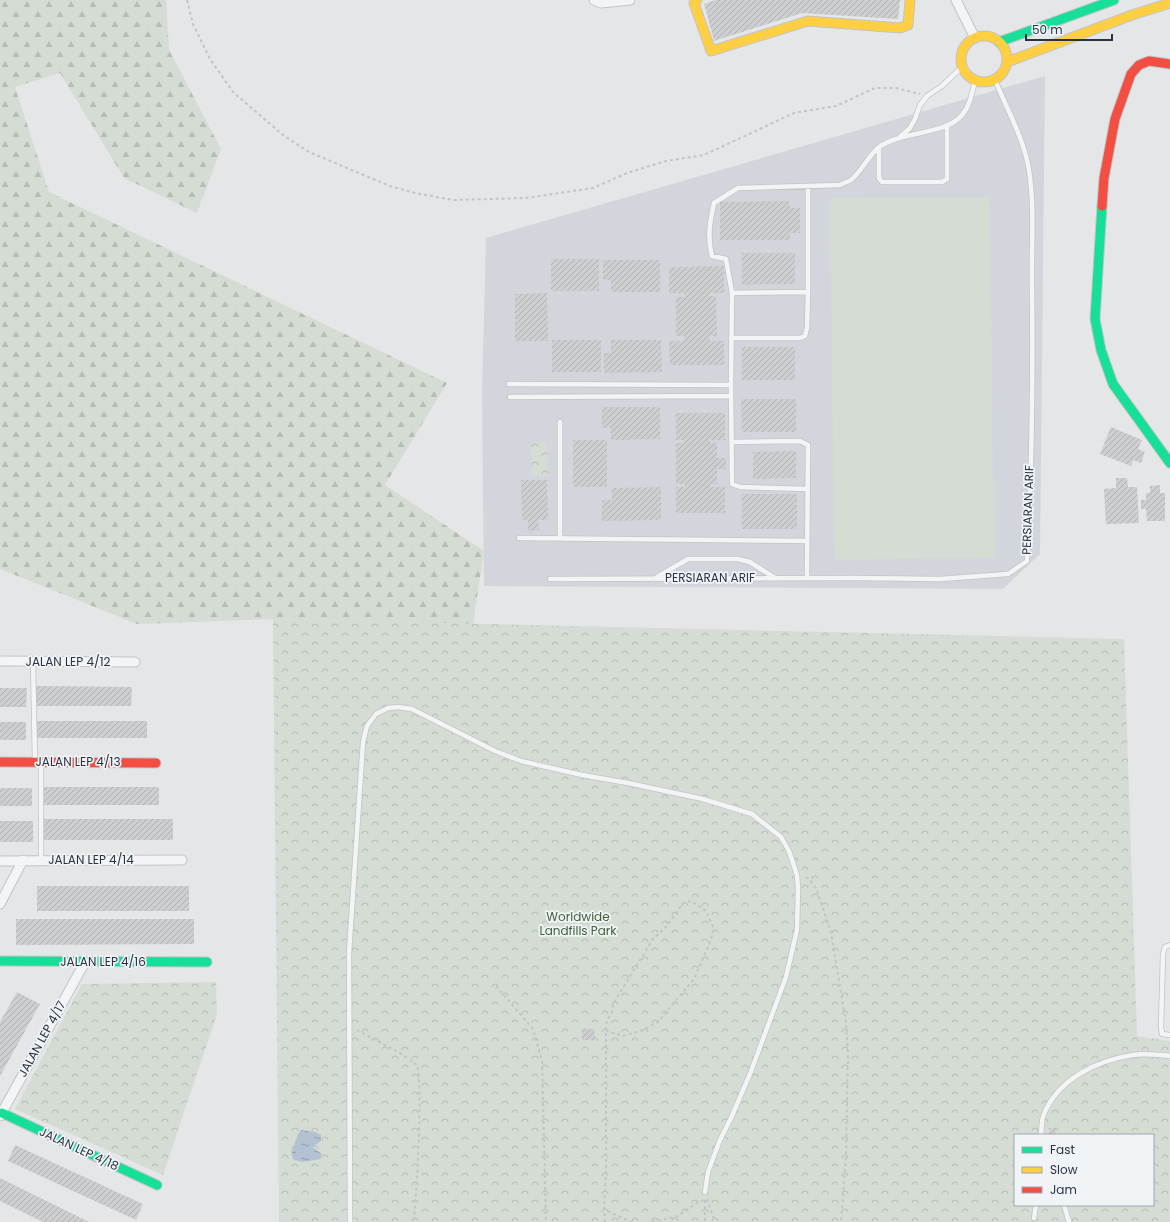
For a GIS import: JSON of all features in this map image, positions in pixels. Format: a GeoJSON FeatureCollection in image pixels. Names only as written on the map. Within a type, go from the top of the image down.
{"type":"FeatureCollection","features":[{"type":"Feature","properties":{"kind":"street"},"geometry":{"type":"LineString","coordinates":[[598,1],[630,0]]}},
{"type":"Feature","properties":{"kind":"street"},"geometry":{"type":"LineString","coordinates":[[697,0],[694,3],[697,14],[711,51],[808,21],[900,28],[908,25],[910,0]]}},
{"type":"Feature","properties":{"kind":"street"},"geometry":{"type":"LineString","coordinates":[[956,0],[976,38]]}},
{"type":"Feature","properties":{"kind":"street"},"geometry":{"type":"LineString","coordinates":[[1000,42],[1114,0]]}},
{"type":"Feature","properties":{"kind":"street"},"geometry":{"type":"LineString","coordinates":[[1007,62],[1132,15],[1170,3]]}},
{"type":"Feature","properties":{"kind":"street"},"geometry":{"type":"LineString","coordinates":[[988,37],[1000,42],[1007,55],[1005,69],[995,80],[989,82],[976,81],[965,73],[962,67],[960,60],[964,46],[969,41],[976,38],[988,37]]}},
{"type":"Feature","properties":{"kind":"street"},"geometry":{"type":"LineString","coordinates":[[1170,64],[1149,61],[1139,65],[1131,74],[1115,119],[1104,178],[1095,318],[1101,350],[1113,384],[1170,463]]}},
{"type":"Feature","properties":{"kind":"street","name":"JALAN LEP 4/12"},"geometry":{"type":"LineString","coordinates":[[0,661],[135,662]]}},
{"type":"Feature","properties":{"kind":"street","name":"JALAN LEP 4/13"},"geometry":{"type":"LineString","coordinates":[[0,762],[156,763]]}},
{"type":"Feature","properties":{"kind":"street","name":"JALAN LEP 4/14"},"geometry":{"type":"LineString","coordinates":[[0,860],[182,860]]}},
{"type":"Feature","properties":{"kind":"street"},"geometry":{"type":"LineString","coordinates":[[0,904],[23,860]]}},
{"type":"Feature","properties":{"kind":"street","name":"JALAN LEP 4/16"},"geometry":{"type":"LineString","coordinates":[[0,961],[207,962]]}},
{"type":"Feature","properties":{"kind":"street","name":"JALAN LEP 4/17"},"geometry":{"type":"LineString","coordinates":[[1,1115],[85,962]]}},
{"type":"Feature","properties":{"kind":"street","name":"JALAN LEP 4/18"},"geometry":{"type":"LineString","coordinates":[[1,1115],[157,1185]]}},
{"type":"Feature","properties":{"kind":"lane"},"geometry":{"type":"LineString","coordinates":[[899,138],[910,128],[920,105],[927,96],[942,86],[962,67]]}},
{"type":"Feature","properties":{"kind":"lane","name":"PERSIARAN ARIF"},"geometry":{"type":"LineString","coordinates":[[550,579],[940,579],[1008,574],[1026,561],[1029,521],[1032,378],[1032,207],[1029,170],[1023,147],[995,80]]}},
{"type":"Feature","properties":{"kind":"lane"},"geometry":{"type":"LineString","coordinates":[[808,489],[740,488],[732,484],[732,293],[726,259],[712,256],[710,247],[709,226],[714,203],[738,188],[840,185],[850,180],[879,148],[899,138],[946,126],[957,120],[968,105],[976,81]]}},
{"type":"Feature","properties":{"kind":"lane"},"geometry":{"type":"LineString","coordinates":[[879,148],[879,178],[882,182],[942,182],[947,179],[946,126]]}},
{"type":"Feature","properties":{"kind":"lane"},"geometry":{"type":"LineString","coordinates":[[731,338],[800,338],[805,336],[807,328],[808,292],[808,186]]}},
{"type":"Feature","properties":{"kind":"lane"},"geometry":{"type":"LineString","coordinates":[[732,293],[808,292]]}},
{"type":"Feature","properties":{"kind":"lane"},"geometry":{"type":"LineString","coordinates":[[509,384],[731,385]]}},
{"type":"Feature","properties":{"kind":"lane"},"geometry":{"type":"LineString","coordinates":[[510,397],[731,396]]}},
{"type":"Feature","properties":{"kind":"lane"},"geometry":{"type":"LineString","coordinates":[[560,422],[560,537]]}},
{"type":"Feature","properties":{"kind":"lane"},"geometry":{"type":"LineString","coordinates":[[732,442],[800,441],[808,445],[807,578]]}},
{"type":"Feature","properties":{"kind":"lane"},"geometry":{"type":"LineString","coordinates":[[519,538],[560,537],[807,540]]}},
{"type":"Feature","properties":{"kind":"lane"},"geometry":{"type":"LineString","coordinates":[[655,578],[688,559],[738,559],[750,562],[775,578]]}},
{"type":"Feature","properties":{"kind":"lane"},"geometry":{"type":"LineString","coordinates":[[33,662],[38,762],[40,860]]}},
{"type":"Feature","properties":{"kind":"lane"},"geometry":{"type":"LineString","coordinates":[[350,1222],[348,953],[363,742],[364,733],[371,719],[376,714],[388,708],[398,707],[412,710],[495,751],[521,761],[582,775],[703,799],[752,814],[781,837],[789,851],[797,875],[797,930],[786,976],[750,1074],[720,1140],[708,1172],[705,1192]]}},
{"type":"Feature","properties":{"kind":"lane"},"geometry":{"type":"LineString","coordinates":[[1170,945],[1165,947],[1163,954],[1160,1027],[1162,1034],[1170,1035]]}},
{"type":"Feature","properties":{"kind":"lane"},"geometry":{"type":"LineString","coordinates":[[1041,1134],[1043,1115],[1050,1101],[1063,1085],[1073,1078],[1116,1058],[1135,1055],[1170,1056]]}},
{"type":"Feature","properties":{"kind":"lane"},"geometry":{"type":"LineString","coordinates":[[1034,1218],[1036,1206]]}},
{"type":"Feature","properties":{"kind":"lane"},"geometry":{"type":"LineString","coordinates":[[1064,1206],[1069,1222]]}},
{"type":"Feature","properties":{"kind":"path"},"geometry":{"type":"LineString","coordinates":[[187,0],[193,24],[210,59],[233,92],[283,134],[309,152],[390,186],[415,194],[453,200],[526,198],[593,188],[627,173],[666,161],[704,155],[794,113],[836,106],[875,88],[896,88],[927,96]]}},
{"type":"Feature","properties":{"kind":"path"},"geometry":{"type":"LineString","coordinates":[[797,875],[805,876],[816,888],[831,932],[846,1023],[848,1054],[846,1156],[841,1222]]}},
{"type":"Feature","properties":{"kind":"path"},"geometry":{"type":"LineString","coordinates":[[605,1222],[604,1206],[606,1174],[606,1031],[607,1020],[612,1012],[613,1004],[654,939],[666,927],[683,903],[691,901],[706,911],[714,929],[711,940],[694,979],[673,1005],[658,1022],[642,1030],[623,1036],[606,1031]]}},
{"type":"Feature","properties":{"kind":"path"},"geometry":{"type":"LineString","coordinates":[[496,986],[533,1029],[542,1061],[546,1222]]}},
{"type":"Feature","properties":{"kind":"path"},"geometry":{"type":"LineString","coordinates":[[349,1026],[407,1058],[416,1065],[419,1072],[416,1199],[413,1222]]}},
{"type":"Feature","properties":{"kind":"path"},"geometry":{"type":"LineString","coordinates":[[705,1192],[715,1222]]}},
{"type":"Feature","properties":{"kind":"path"},"geometry":{"type":"LineString","coordinates":[[652,1222],[678,1216],[698,1202],[705,1200],[705,1222]]}},
{"type":"Feature","properties":{"kind":"path"},"geometry":{"type":"LineString","coordinates":[[604,1206],[606,1210],[631,1222]]}},
{"type":"Feature","properties":{"kind":"shaded area"},"geometry":{"type":"Polygon","coordinates":[[[1045,76],[1040,554],[1003,589],[484,586],[482,394],[486,238],[1045,76]]]}},
{"type":"Feature","properties":{"kind":"green space"},"geometry":{"type":"Polygon","coordinates":[[[0,0],[166,0],[169,50],[221,149],[197,213],[124,178],[60,73],[15,87],[49,192],[447,383],[385,485],[484,551],[473,624],[273,619],[137,624],[0,569],[0,0]]]}},
{"type":"Feature","properties":{"kind":"green space"},"geometry":{"type":"Polygon","coordinates":[[[990,197],[994,558],[834,560],[830,198],[990,197]]]}},
{"type":"Feature","properties":{"kind":"green space"},"geometry":{"type":"Polygon","coordinates":[[[547,442],[548,476],[532,476],[531,443],[547,442]]]}},
{"type":"Feature","properties":{"kind":"green space","name":"Worldwide Landfills Park"},"geometry":{"type":"Polygon","coordinates":[[[273,619],[1124,639],[1137,1036],[1170,1041],[1170,1222],[279,1222],[273,619]]]}},
{"type":"Feature","properties":{"kind":"green space"},"geometry":{"type":"Polygon","coordinates":[[[216,982],[217,1014],[163,1175],[15,1109],[82,984],[216,982]]]}},
{"type":"Feature","properties":{"kind":"water"},"geometry":{"type":"Polygon","coordinates":[[[301,1130],[315,1132],[321,1135],[321,1141],[312,1147],[322,1154],[320,1159],[303,1162],[294,1160],[292,1151],[301,1130]]]}},
{"type":"Feature","properties":{"kind":"building"},"geometry":{"type":"Polygon","coordinates":[[[716,0],[900,0],[898,19],[802,13],[714,41],[704,4],[716,0]]]}},
{"type":"Feature","properties":{"kind":"building"},"geometry":{"type":"Polygon","coordinates":[[[789,201],[790,208],[800,208],[800,233],[790,233],[790,240],[720,240],[720,202],[789,201]]]}},
{"type":"Feature","properties":{"kind":"building"},"geometry":{"type":"Polygon","coordinates":[[[742,253],[795,253],[795,284],[742,285],[742,253]]]}},
{"type":"Feature","properties":{"kind":"building"},"geometry":{"type":"Polygon","coordinates":[[[551,259],[599,259],[599,291],[551,291],[551,259]]]}},
{"type":"Feature","properties":{"kind":"building"},"geometry":{"type":"Polygon","coordinates":[[[603,260],[660,260],[660,292],[611,292],[611,280],[603,280],[603,260]]]}},
{"type":"Feature","properties":{"kind":"building"},"geometry":{"type":"Polygon","coordinates":[[[724,266],[724,293],[709,293],[709,296],[716,296],[717,336],[709,336],[710,341],[724,341],[724,365],[670,365],[669,341],[684,341],[684,336],[676,336],[676,297],[684,297],[684,293],[669,293],[669,267],[724,266]]]}},
{"type":"Feature","properties":{"kind":"building"},"geometry":{"type":"Polygon","coordinates":[[[547,293],[548,341],[515,341],[515,294],[547,293]]]}},
{"type":"Feature","properties":{"kind":"building"},"geometry":{"type":"Polygon","coordinates":[[[552,340],[601,340],[601,372],[552,372],[552,340]]]}},
{"type":"Feature","properties":{"kind":"building"},"geometry":{"type":"Polygon","coordinates":[[[611,340],[661,340],[662,372],[604,373],[604,353],[611,353],[611,340]]]}},
{"type":"Feature","properties":{"kind":"building"},"geometry":{"type":"Polygon","coordinates":[[[742,347],[795,347],[795,380],[742,380],[742,347]]]}},
{"type":"Feature","properties":{"kind":"building"},"geometry":{"type":"Polygon","coordinates":[[[741,399],[796,399],[796,432],[742,432],[741,399]]]}},
{"type":"Feature","properties":{"kind":"building"},"geometry":{"type":"Polygon","coordinates":[[[602,407],[660,407],[660,439],[611,440],[611,428],[602,428],[602,407]]]}},
{"type":"Feature","properties":{"kind":"building"},"geometry":{"type":"Polygon","coordinates":[[[676,413],[725,413],[725,440],[710,440],[710,443],[717,443],[717,458],[726,458],[726,469],[717,469],[717,484],[710,484],[710,487],[725,487],[725,513],[676,513],[676,487],[685,487],[685,484],[676,484],[676,443],[684,443],[684,440],[676,440],[676,413]]]}},
{"type":"Feature","properties":{"kind":"building"},"geometry":{"type":"Polygon","coordinates":[[[1111,427],[1142,440],[1138,449],[1145,452],[1141,463],[1133,460],[1131,466],[1100,454],[1111,427]]]}},
{"type":"Feature","properties":{"kind":"building"},"geometry":{"type":"Polygon","coordinates":[[[573,440],[607,440],[607,487],[573,487],[573,440]]]}},
{"type":"Feature","properties":{"kind":"building"},"geometry":{"type":"Polygon","coordinates":[[[796,451],[796,478],[753,479],[753,452],[796,451]]]}},
{"type":"Feature","properties":{"kind":"building"},"geometry":{"type":"Polygon","coordinates":[[[1116,478],[1127,478],[1128,487],[1137,487],[1139,523],[1106,524],[1104,489],[1116,488],[1116,478]]]}},
{"type":"Feature","properties":{"kind":"building"},"geometry":{"type":"Polygon","coordinates":[[[521,480],[547,480],[548,520],[538,520],[539,530],[528,531],[528,520],[522,520],[521,480]]]}},
{"type":"Feature","properties":{"kind":"building"},"geometry":{"type":"Polygon","coordinates":[[[1160,485],[1160,493],[1165,493],[1165,521],[1147,521],[1146,509],[1141,509],[1141,500],[1146,500],[1146,493],[1150,493],[1150,486],[1160,485]]]}},
{"type":"Feature","properties":{"kind":"building"},"geometry":{"type":"Polygon","coordinates":[[[661,487],[661,520],[602,521],[602,500],[612,500],[612,488],[661,487]]]}},
{"type":"Feature","properties":{"kind":"building"},"geometry":{"type":"Polygon","coordinates":[[[742,494],[797,494],[797,529],[742,529],[742,494]]]}},
{"type":"Feature","properties":{"kind":"building"},"geometry":{"type":"Polygon","coordinates":[[[36,686],[132,687],[131,706],[36,706],[36,686]]]}},
{"type":"Feature","properties":{"kind":"building"},"geometry":{"type":"Polygon","coordinates":[[[0,688],[27,688],[26,707],[0,707],[0,688]]]}},
{"type":"Feature","properties":{"kind":"building"},"geometry":{"type":"Polygon","coordinates":[[[37,721],[147,721],[147,738],[37,738],[37,721]]]}},
{"type":"Feature","properties":{"kind":"building"},"geometry":{"type":"Polygon","coordinates":[[[0,722],[26,722],[26,740],[0,740],[0,722]]]}},
{"type":"Feature","properties":{"kind":"building"},"geometry":{"type":"Polygon","coordinates":[[[43,787],[159,787],[159,805],[43,805],[43,787]]]}},
{"type":"Feature","properties":{"kind":"building"},"geometry":{"type":"Polygon","coordinates":[[[0,788],[32,788],[32,806],[0,806],[0,788]]]}},
{"type":"Feature","properties":{"kind":"building"},"geometry":{"type":"Polygon","coordinates":[[[44,819],[173,819],[173,840],[44,840],[44,819]]]}},
{"type":"Feature","properties":{"kind":"building"},"geometry":{"type":"Polygon","coordinates":[[[0,821],[33,821],[33,842],[0,842],[0,821]]]}},
{"type":"Feature","properties":{"kind":"building"},"geometry":{"type":"Polygon","coordinates":[[[37,886],[189,886],[189,911],[37,911],[37,886]]]}},
{"type":"Feature","properties":{"kind":"building"},"geometry":{"type":"Polygon","coordinates":[[[16,919],[194,919],[194,944],[16,945],[16,919]]]}},
{"type":"Feature","properties":{"kind":"building"},"geometry":{"type":"Polygon","coordinates":[[[17,992],[40,1004],[0,1076],[0,1022],[17,992]]]}},
{"type":"Feature","properties":{"kind":"building"},"geometry":{"type":"Polygon","coordinates":[[[582,1029],[594,1029],[595,1040],[582,1040],[582,1029]]]}},
{"type":"Feature","properties":{"kind":"building"},"geometry":{"type":"Polygon","coordinates":[[[1049,1128],[1056,1128],[1056,1134],[1049,1134],[1049,1128]]]}},
{"type":"Feature","properties":{"kind":"building"},"geometry":{"type":"Polygon","coordinates":[[[15,1145],[143,1204],[136,1220],[8,1161],[15,1145]]]}},
{"type":"Feature","properties":{"kind":"building"},"geometry":{"type":"Polygon","coordinates":[[[0,1178],[89,1222],[43,1222],[0,1201],[0,1178]]]}},
{"type":"Feature","properties":{"kind":"traffic: fast"},"geometry":{"type":"LineString","coordinates":[[999,42],[1114,0]]}},
{"type":"Feature","properties":{"kind":"traffic: fast"},"geometry":{"type":"LineString","coordinates":[[1102,206],[1095,319],[1101,350],[1113,384],[1170,463]]}},
{"type":"Feature","properties":{"kind":"traffic: fast"},"geometry":{"type":"LineString","coordinates":[[0,961],[207,962]]}},
{"type":"Feature","properties":{"kind":"traffic: fast"},"geometry":{"type":"LineString","coordinates":[[2,1113],[157,1185]]}},
{"type":"Feature","properties":{"kind":"traffic: slow"},"geometry":{"type":"LineString","coordinates":[[697,0],[694,3],[711,51],[808,21],[900,28],[908,25],[910,0]]}},
{"type":"Feature","properties":{"kind":"traffic: slow"},"geometry":{"type":"LineString","coordinates":[[1007,62],[1132,15],[1170,3]]}},
{"type":"Feature","properties":{"kind":"traffic: slow"},"geometry":{"type":"LineString","coordinates":[[980,36],[988,36],[997,40],[1003,46],[1007,59],[1003,72],[997,78],[988,82],[980,82],[971,78],[965,72],[961,63],[961,55],[965,46],[971,40],[980,36]]}},
{"type":"Feature","properties":{"kind":"traffic: jam"},"geometry":{"type":"LineString","coordinates":[[1102,206],[1104,178],[1115,119],[1131,74],[1139,65],[1149,61],[1170,64]]}},
{"type":"Feature","properties":{"kind":"traffic: jam"},"geometry":{"type":"LineString","coordinates":[[0,762],[156,763]]}}]}
